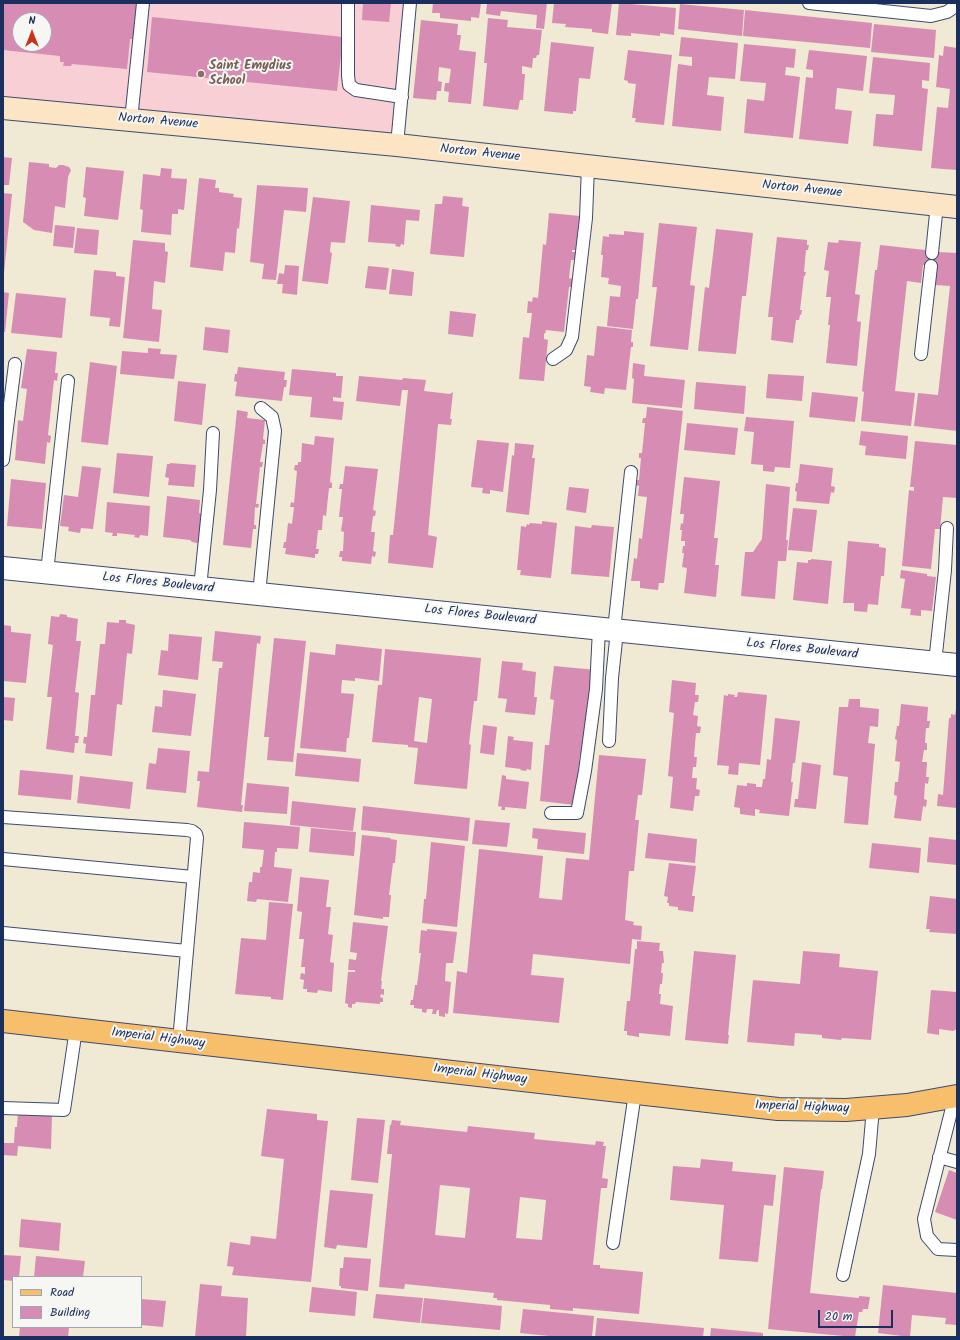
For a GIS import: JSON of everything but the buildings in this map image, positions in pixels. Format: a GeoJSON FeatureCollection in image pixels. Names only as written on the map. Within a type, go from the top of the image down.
{"type":"FeatureCollection","features":[{"type":"Feature","properties":{"kind":"main road","name":"Imperial Highway"},"geometry":{"type":"LineString","coordinates":[[3,1021],[778,1109],[846,1110],[907,1105],[956,1096]]}},
{"type":"Feature","properties":{"kind":"street","name":"Norton Avenue"},"geometry":{"type":"LineString","coordinates":[[3,108],[397,145],[947,206]]}},
{"type":"Feature","properties":{"kind":"street","name":"Los Flores Boulevard"},"geometry":{"type":"LineString","coordinates":[[3,568],[957,665]]}},
{"type":"Feature","properties":{"kind":"lane"},"geometry":{"type":"LineString","coordinates":[[131,120],[143,3]]}},
{"type":"Feature","properties":{"kind":"lane"},"geometry":{"type":"LineString","coordinates":[[348,3],[349,85],[356,90],[402,97]]}},
{"type":"Feature","properties":{"kind":"lane"},"geometry":{"type":"LineString","coordinates":[[397,145],[410,3]]}},
{"type":"Feature","properties":{"kind":"lane"},"geometry":{"type":"LineString","coordinates":[[809,3],[932,16],[947,12],[957,5]]}},
{"type":"Feature","properties":{"kind":"lane"},"geometry":{"type":"LineString","coordinates":[[553,359],[566,350],[572,337],[586,218],[588,166]]}},
{"type":"Feature","properties":{"kind":"lane"},"geometry":{"type":"LineString","coordinates":[[932,253],[947,206]]}},
{"type":"Feature","properties":{"kind":"lane"},"geometry":{"type":"LineString","coordinates":[[921,354],[931,266]]}},
{"type":"Feature","properties":{"kind":"lane"},"geometry":{"type":"LineString","coordinates":[[3,460],[15,364]]}},
{"type":"Feature","properties":{"kind":"lane"},"geometry":{"type":"LineString","coordinates":[[47,572],[68,381]]}},
{"type":"Feature","properties":{"kind":"lane"},"geometry":{"type":"LineString","coordinates":[[259,594],[275,431],[272,416],[262,408]]}},
{"type":"Feature","properties":{"kind":"lane"},"geometry":{"type":"LineString","coordinates":[[200,588],[210,490],[213,433]]}},
{"type":"Feature","properties":{"kind":"lane"},"geometry":{"type":"LineString","coordinates":[[551,813],[577,813],[585,771],[596,689],[610,630],[631,472]]}},
{"type":"Feature","properties":{"kind":"lane"},"geometry":{"type":"LineString","coordinates":[[935,663],[945,570],[947,528]]}},
{"type":"Feature","properties":{"kind":"lane"},"geometry":{"type":"LineString","coordinates":[[609,741],[612,678],[610,630]]}},
{"type":"Feature","properties":{"kind":"lane"},"geometry":{"type":"LineString","coordinates":[[3,817],[192,831],[196,834],[194,877],[186,951],[179,1041]]}},
{"type":"Feature","properties":{"kind":"lane"},"geometry":{"type":"LineString","coordinates":[[3,859],[194,877]]}},
{"type":"Feature","properties":{"kind":"lane"},"geometry":{"type":"LineString","coordinates":[[3,933],[186,951]]}},
{"type":"Feature","properties":{"kind":"lane"},"geometry":{"type":"LineString","coordinates":[[3,1108],[64,1110],[76,1029]]}},
{"type":"Feature","properties":{"kind":"lane"},"geometry":{"type":"LineString","coordinates":[[613,1244],[635,1093]]}},
{"type":"Feature","properties":{"kind":"lane"},"geometry":{"type":"LineString","coordinates":[[956,1096],[924,1219],[927,1236],[938,1249],[957,1250]]}},
{"type":"Feature","properties":{"kind":"lane"},"geometry":{"type":"LineString","coordinates":[[843,1275],[869,1154],[873,1108]]}},
{"type":"Feature","properties":{"kind":"lane"},"geometry":{"type":"LineString","coordinates":[[939,1157],[957,1162]]}},
{"type":"Feature","properties":{"kind":"shaded area","name":"Saint Emydius School"},"geometry":{"type":"Polygon","coordinates":[[[3,3],[406,3],[392,140],[3,104],[3,3]]]}},
{"type":"Feature","properties":{"kind":"place","name":"Saint Emydius School"},"geometry":{"type":"Point","coordinates":[201,74]}}]}
